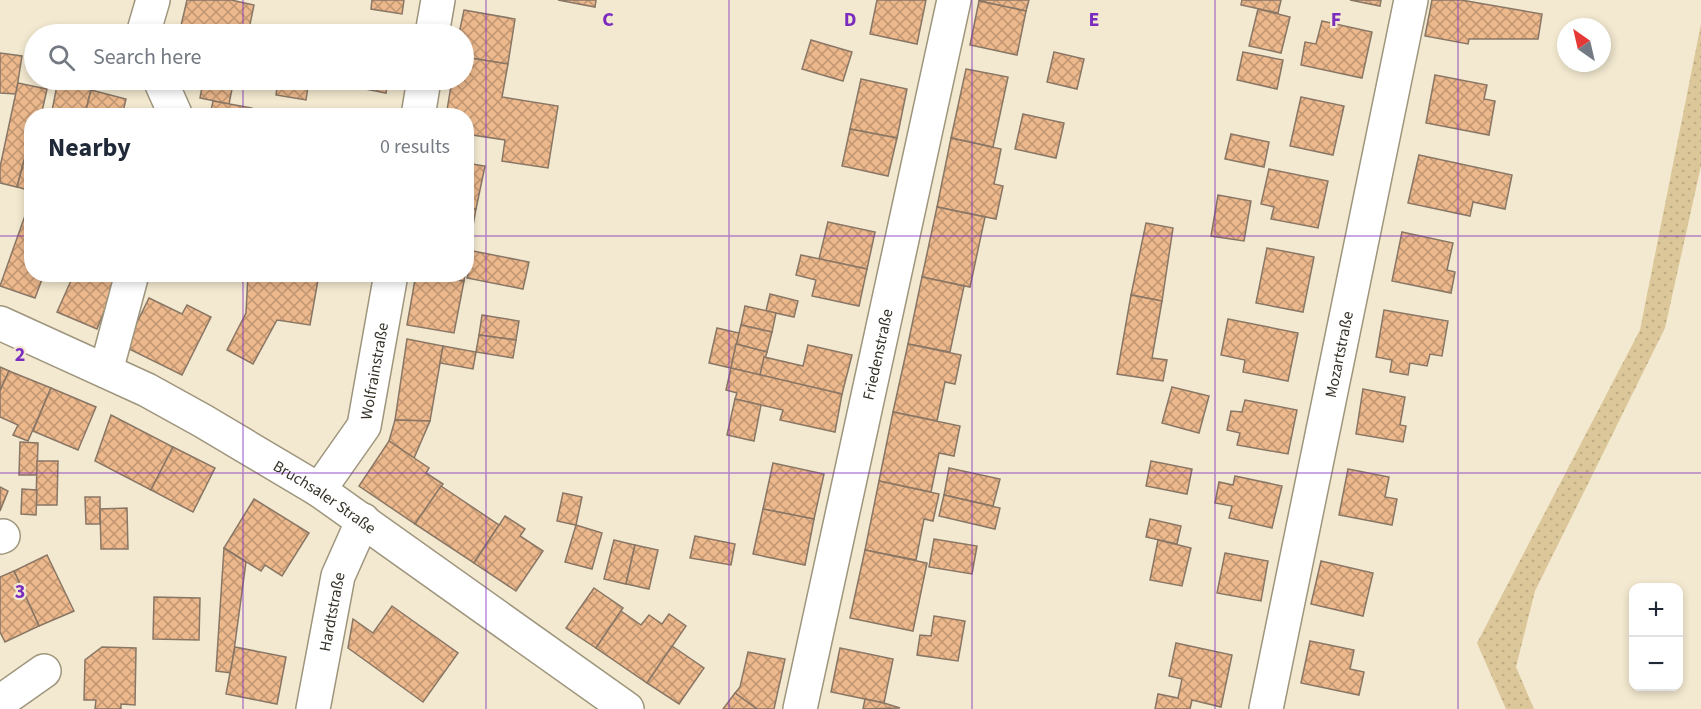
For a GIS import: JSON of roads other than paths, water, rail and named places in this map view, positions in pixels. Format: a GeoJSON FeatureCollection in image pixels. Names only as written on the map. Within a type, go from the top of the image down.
{"type":"FeatureCollection","features":[{"type":"Feature","properties":{"kind":"street"},"geometry":{"type":"LineString","coordinates":[[146,24],[153,0]]}},
{"type":"Feature","properties":{"kind":"street"},"geometry":{"type":"LineString","coordinates":[[434,24],[438,0]]}},
{"type":"Feature","properties":{"kind":"street","name":"Friedenstraße"},"geometry":{"type":"LineString","coordinates":[[800,709],[954,0]]}},
{"type":"Feature","properties":{"kind":"street","name":"Mozartstraße"},"geometry":{"type":"LineString","coordinates":[[1266,709],[1411,0]]}},
{"type":"Feature","properties":{"kind":"street"},"geometry":{"type":"LineString","coordinates":[[164,90],[172,108]]}},
{"type":"Feature","properties":{"kind":"street"},"geometry":{"type":"LineString","coordinates":[[419,108],[422,90]]}},
{"type":"Feature","properties":{"kind":"street"},"geometry":{"type":"LineString","coordinates":[[106,371],[130,282]]}},
{"type":"Feature","properties":{"kind":"street","name":"Wolfrainstraße"},"geometry":{"type":"LineString","coordinates":[[320,490],[364,426],[390,282]]}},
{"type":"Feature","properties":{"kind":"street","name":"Bruchsaler Straße"},"geometry":{"type":"LineString","coordinates":[[0,323],[106,371],[203,421],[320,490],[627,709]]}},
{"type":"Feature","properties":{"kind":"street","name":"Hardtstraße"},"geometry":{"type":"LineString","coordinates":[[313,709],[338,576],[363,520]]}},
{"type":"Feature","properties":{"kind":"street"},"geometry":{"type":"LineString","coordinates":[[0,702],[44,671]]}}]}
